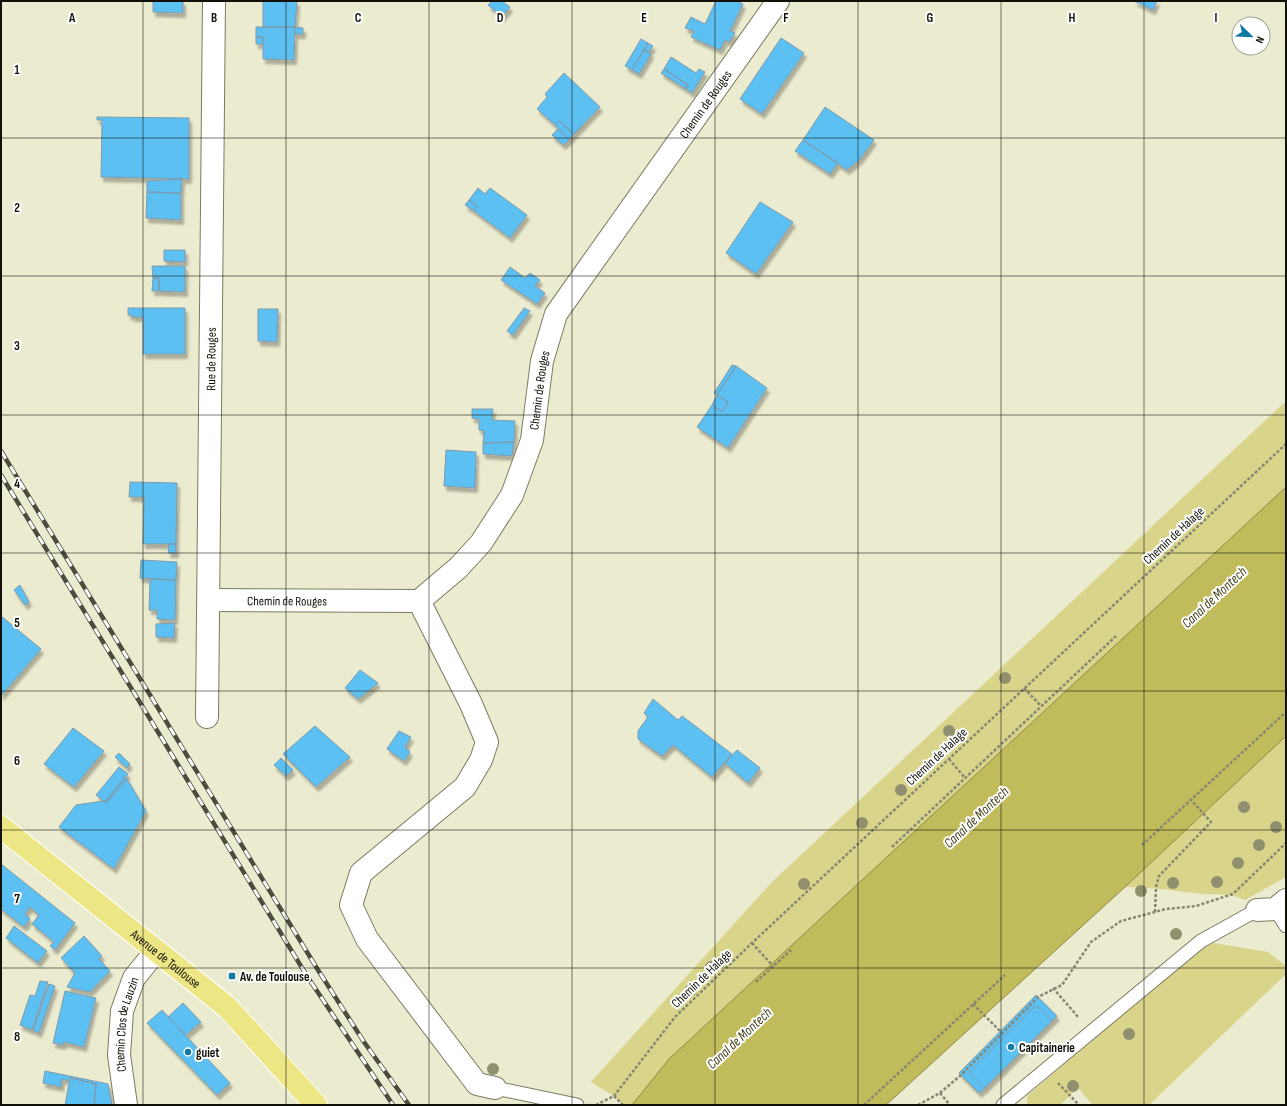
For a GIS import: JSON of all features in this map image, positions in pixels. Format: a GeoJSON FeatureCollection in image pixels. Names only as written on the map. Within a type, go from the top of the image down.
{"type":"FeatureCollection","features":[{"type":"Feature","properties":{"kind":"main road","name":"Avenue de Toulouse"},"geometry":{"type":"LineString","coordinates":[[1,826],[227,1007],[316,1105]]}},
{"type":"Feature","properties":{"kind":"street","name":"Rue de Rouges"},"geometry":{"type":"LineString","coordinates":[[207,718],[214,1]]}},
{"type":"Feature","properties":{"kind":"street","name":"Chemin de Rouges"},"geometry":{"type":"LineString","coordinates":[[209,600],[419,602],[458,568],[481,543],[512,495],[532,440],[542,361],[556,314],[778,1]]}},
{"type":"Feature","properties":{"kind":"street"},"geometry":{"type":"LineString","coordinates":[[419,602],[471,704],[487,742],[481,760],[465,787],[361,873],[351,905],[367,939],[477,1084],[495,1088]]}},
{"type":"Feature","properties":{"kind":"street","name":"Chemin Clos de Lauzin"},"geometry":{"type":"LineString","coordinates":[[126,1105],[118,1056],[122,1011],[134,978],[156,951]]}},
{"type":"Feature","properties":{"kind":"lane"},"geometry":{"type":"LineString","coordinates":[[1003,1105],[1201,941],[1276,911]]}},
{"type":"Feature","properties":{"kind":"lane"},"geometry":{"type":"LineString","coordinates":[[495,1088],[577,1105]]}},
{"type":"Feature","properties":{"kind":"path","name":"Chemin de Halage"},"geometry":{"type":"LineString","coordinates":[[614,1096],[675,1017],[948,758],[1286,444]]}},
{"type":"Feature","properties":{"kind":"path"},"geometry":{"type":"LineString","coordinates":[[892,847],[1116,636]]}},
{"type":"Feature","properties":{"kind":"path"},"geometry":{"type":"LineString","coordinates":[[1024,688],[1041,706]]}},
{"type":"Feature","properties":{"kind":"path"},"geometry":{"type":"LineString","coordinates":[[1142,845],[1286,712]]}},
{"type":"Feature","properties":{"kind":"path"},"geometry":{"type":"LineString","coordinates":[[948,758],[965,778]]}},
{"type":"Feature","properties":{"kind":"path"},"geometry":{"type":"LineString","coordinates":[[1155,912],[1156,887],[1159,876],[1211,822],[1191,800]]}},
{"type":"Feature","properties":{"kind":"path"},"geometry":{"type":"LineString","coordinates":[[918,1105],[940,1093],[1003,1034],[1038,997],[1053,988],[1062,985],[1091,942],[1121,921],[1166,909],[1196,906],[1233,894],[1286,843]]}},
{"type":"Feature","properties":{"kind":"path"},"geometry":{"type":"LineString","coordinates":[[752,943],[773,966]]}},
{"type":"Feature","properties":{"kind":"path"},"geometry":{"type":"LineString","coordinates":[[756,982],[791,950]]}},
{"type":"Feature","properties":{"kind":"path"},"geometry":{"type":"LineString","coordinates":[[864,1105],[1005,975]]}},
{"type":"Feature","properties":{"kind":"path"},"geometry":{"type":"LineString","coordinates":[[1053,988],[1091,1032]]}},
{"type":"Feature","properties":{"kind":"path"},"geometry":{"type":"LineString","coordinates":[[973,1004],[1003,1034]]}},
{"type":"Feature","properties":{"kind":"path"},"geometry":{"type":"LineString","coordinates":[[1046,1070],[1079,1105]]}},
{"type":"Feature","properties":{"kind":"path"},"geometry":{"type":"LineString","coordinates":[[940,1093],[950,1105]]}},
{"type":"Feature","properties":{"kind":"path"},"geometry":{"type":"LineString","coordinates":[[596,1105],[614,1096],[623,1105]]}},
{"type":"Feature","properties":{"kind":"shaded area"},"geometry":{"type":"Polygon","coordinates":[[[1286,401],[1286,487],[669,1059],[632,1105],[623,1105],[614,1096],[591,1082],[771,883],[1286,401]]]}},
{"type":"Feature","properties":{"kind":"shaded area"},"geometry":{"type":"Polygon","coordinates":[[[1286,736],[1286,877],[1245,900],[1234,896],[1155,888],[1125,887],[1286,736]]]}},
{"type":"Feature","properties":{"kind":"shaded area"},"geometry":{"type":"Polygon","coordinates":[[[1208,942],[1268,952],[1286,966],[1286,974],[1149,1105],[1093,1105],[1078,1088],[1060,1105],[1027,1105],[1027,1096],[1208,942]]]}},
{"type":"Feature","properties":{"kind":"water","name":"Canal de Montech"},"geometry":{"type":"Polygon","coordinates":[[[1286,487],[1286,736],[1125,887],[886,1105],[632,1105],[669,1059],[1286,487]]]}},
{"type":"Feature","properties":{"kind":"building"},"geometry":{"type":"Polygon","coordinates":[[[153,1],[183,1],[183,13],[153,12],[153,1]]]}},
{"type":"Feature","properties":{"kind":"building"},"geometry":{"type":"Polygon","coordinates":[[[263,1],[297,1],[295,27],[263,27],[263,1]]]}},
{"type":"Feature","properties":{"kind":"building"},"geometry":{"type":"Polygon","coordinates":[[[492,1],[502,1],[510,7],[502,17],[488,5],[492,1]]]}},
{"type":"Feature","properties":{"kind":"building"},"geometry":{"type":"Polygon","coordinates":[[[716,1],[737,1],[743,4],[730,31],[735,33],[729,42],[725,40],[720,50],[691,37],[694,31],[685,28],[691,17],[705,24],[716,1]]]}},
{"type":"Feature","properties":{"kind":"building"},"geometry":{"type":"Polygon","coordinates":[[[1134,1],[1157,1],[1153,10],[1134,1]]]}},
{"type":"Feature","properties":{"kind":"building"},"geometry":{"type":"Polygon","coordinates":[[[256,27],[295,27],[294,60],[263,59],[263,37],[256,37],[256,27]]]}},
{"type":"Feature","properties":{"kind":"building"},"geometry":{"type":"Polygon","coordinates":[[[295,27],[303,28],[303,34],[295,34],[295,27]]]}},
{"type":"Feature","properties":{"kind":"building"},"geometry":{"type":"Polygon","coordinates":[[[256,37],[263,37],[263,44],[256,44],[256,37]]]}},
{"type":"Feature","properties":{"kind":"building"},"geometry":{"type":"Polygon","coordinates":[[[781,38],[804,53],[762,114],[740,99],[781,38]]]}},
{"type":"Feature","properties":{"kind":"building"},"geometry":{"type":"Polygon","coordinates":[[[641,39],[648,43],[632,70],[625,66],[641,39]]]}},
{"type":"Feature","properties":{"kind":"building"},"geometry":{"type":"Polygon","coordinates":[[[648,43],[653,46],[649,52],[644,50],[648,43]]]}},
{"type":"Feature","properties":{"kind":"building"},"geometry":{"type":"Polygon","coordinates":[[[644,50],[651,54],[639,74],[632,70],[644,50]]]}},
{"type":"Feature","properties":{"kind":"building"},"geometry":{"type":"Polygon","coordinates":[[[671,57],[696,73],[699,69],[705,72],[692,93],[686,89],[688,85],[664,69],[671,57]]]}},
{"type":"Feature","properties":{"kind":"building"},"geometry":{"type":"Polygon","coordinates":[[[664,69],[688,85],[686,89],[661,73],[664,69]]]}},
{"type":"Feature","properties":{"kind":"building"},"geometry":{"type":"Polygon","coordinates":[[[564,73],[600,107],[574,134],[559,121],[555,125],[537,109],[547,97],[545,94],[564,73]]]}},
{"type":"Feature","properties":{"kind":"building"},"geometry":{"type":"Polygon","coordinates":[[[825,107],[874,140],[860,159],[847,170],[803,140],[825,107]]]}},
{"type":"Feature","properties":{"kind":"building"},"geometry":{"type":"Polygon","coordinates":[[[97,117],[189,118],[189,179],[101,177],[102,120],[97,120],[97,117]]]}},
{"type":"Feature","properties":{"kind":"building"},"geometry":{"type":"Polygon","coordinates":[[[559,121],[574,134],[569,140],[555,125],[559,121]]]}},
{"type":"Feature","properties":{"kind":"building"},"geometry":{"type":"Polygon","coordinates":[[[558,129],[569,140],[563,145],[552,135],[558,129]]]}},
{"type":"Feature","properties":{"kind":"building"},"geometry":{"type":"Polygon","coordinates":[[[803,140],[838,163],[830,174],[795,151],[803,140]]]}},
{"type":"Feature","properties":{"kind":"building"},"geometry":{"type":"Polygon","coordinates":[[[182,179],[181,193],[147,192],[147,181],[182,179]]]}},
{"type":"Feature","properties":{"kind":"building"},"geometry":{"type":"Polygon","coordinates":[[[478,188],[485,194],[490,188],[527,215],[510,238],[474,211],[477,206],[469,200],[478,188]]]}},
{"type":"Feature","properties":{"kind":"building"},"geometry":{"type":"Polygon","coordinates":[[[147,192],[181,193],[181,220],[146,218],[147,192]]]}},
{"type":"Feature","properties":{"kind":"building"},"geometry":{"type":"Polygon","coordinates":[[[469,200],[477,206],[474,211],[465,205],[469,200]]]}},
{"type":"Feature","properties":{"kind":"building"},"geometry":{"type":"Polygon","coordinates":[[[760,202],[793,222],[756,274],[726,253],[760,202]]]}},
{"type":"Feature","properties":{"kind":"building"},"geometry":{"type":"Polygon","coordinates":[[[164,250],[185,250],[185,262],[164,261],[164,250]]]}},
{"type":"Feature","properties":{"kind":"building"},"geometry":{"type":"Polygon","coordinates":[[[152,266],[185,266],[185,292],[159,291],[159,278],[153,278],[152,266]]]}},
{"type":"Feature","properties":{"kind":"building"},"geometry":{"type":"Polygon","coordinates":[[[510,267],[525,278],[530,273],[540,280],[535,286],[545,293],[537,304],[501,280],[510,267]]]}},
{"type":"Feature","properties":{"kind":"building"},"geometry":{"type":"Polygon","coordinates":[[[153,278],[159,278],[159,291],[152,291],[153,278]]]}},
{"type":"Feature","properties":{"kind":"building"},"geometry":{"type":"Polygon","coordinates":[[[128,308],[185,308],[185,354],[143,354],[143,317],[132,317],[132,315],[128,315],[128,308]]]}},
{"type":"Feature","properties":{"kind":"building"},"geometry":{"type":"Polygon","coordinates":[[[524,308],[530,311],[513,335],[507,331],[524,308]]]}},
{"type":"Feature","properties":{"kind":"building"},"geometry":{"type":"Polygon","coordinates":[[[258,309],[278,309],[277,342],[258,341],[258,309]]]}},
{"type":"Feature","properties":{"kind":"building"},"geometry":{"type":"Polygon","coordinates":[[[732,365],[736,366],[717,395],[714,393],[732,365]]]}},
{"type":"Feature","properties":{"kind":"building"},"geometry":{"type":"Polygon","coordinates":[[[736,366],[767,388],[728,448],[697,427],[712,405],[722,412],[728,402],[717,395],[736,366]]]}},
{"type":"Feature","properties":{"kind":"building"},"geometry":{"type":"Polygon","coordinates":[[[717,395],[728,402],[722,412],[712,405],[717,395]]]}},
{"type":"Feature","properties":{"kind":"building"},"geometry":{"type":"Polygon","coordinates":[[[472,409],[493,409],[492,420],[515,421],[514,442],[483,443],[484,431],[479,430],[479,419],[472,418],[472,409]]]}},
{"type":"Feature","properties":{"kind":"building"},"geometry":{"type":"Polygon","coordinates":[[[514,442],[512,456],[483,454],[483,443],[514,442]]]}},
{"type":"Feature","properties":{"kind":"building"},"geometry":{"type":"Polygon","coordinates":[[[446,450],[476,452],[475,488],[444,486],[446,450]]]}},
{"type":"Feature","properties":{"kind":"building"},"geometry":{"type":"Polygon","coordinates":[[[130,482],[177,483],[176,544],[143,544],[144,497],[129,497],[130,482]]]}},
{"type":"Feature","properties":{"kind":"building"},"geometry":{"type":"Polygon","coordinates":[[[169,544],[176,544],[176,553],[168,553],[169,544]]]}},
{"type":"Feature","properties":{"kind":"building"},"geometry":{"type":"Polygon","coordinates":[[[141,560],[177,562],[176,580],[140,578],[141,560]]]}},
{"type":"Feature","properties":{"kind":"building"},"geometry":{"type":"Polygon","coordinates":[[[150,579],[176,580],[175,620],[157,619],[157,610],[149,610],[150,579]]]}},
{"type":"Feature","properties":{"kind":"building"},"geometry":{"type":"Polygon","coordinates":[[[20,585],[29,602],[25,605],[14,590],[20,585]]]}},
{"type":"Feature","properties":{"kind":"building"},"geometry":{"type":"Polygon","coordinates":[[[1,616],[41,649],[1,696],[1,616]]]}},
{"type":"Feature","properties":{"kind":"building"},"geometry":{"type":"Polygon","coordinates":[[[175,623],[174,638],[156,637],[156,624],[175,623]]]}},
{"type":"Feature","properties":{"kind":"building"},"geometry":{"type":"Polygon","coordinates":[[[360,670],[378,683],[358,699],[345,688],[360,670]]]}},
{"type":"Feature","properties":{"kind":"building"},"geometry":{"type":"Polygon","coordinates":[[[653,699],[678,720],[682,716],[732,754],[712,777],[673,745],[662,756],[638,739],[638,731],[648,717],[644,713],[653,699]]]}},
{"type":"Feature","properties":{"kind":"building"},"geometry":{"type":"Polygon","coordinates":[[[315,726],[350,757],[316,787],[283,754],[315,726]]]}},
{"type":"Feature","properties":{"kind":"building"},"geometry":{"type":"Polygon","coordinates":[[[73,728],[104,751],[74,787],[44,764],[73,728]]]}},
{"type":"Feature","properties":{"kind":"building"},"geometry":{"type":"Polygon","coordinates":[[[399,731],[411,737],[405,747],[410,752],[404,761],[387,749],[399,731]]]}},
{"type":"Feature","properties":{"kind":"building"},"geometry":{"type":"Polygon","coordinates":[[[737,750],[760,768],[748,783],[725,763],[737,750]]]}},
{"type":"Feature","properties":{"kind":"building"},"geometry":{"type":"Polygon","coordinates":[[[119,753],[130,764],[127,768],[115,757],[119,753]]]}},
{"type":"Feature","properties":{"kind":"building"},"geometry":{"type":"Polygon","coordinates":[[[281,758],[293,770],[286,776],[274,765],[281,758]]]}},
{"type":"Feature","properties":{"kind":"building"},"geometry":{"type":"Polygon","coordinates":[[[119,767],[128,774],[105,802],[96,795],[119,767]]]}},
{"type":"Feature","properties":{"kind":"building"},"geometry":{"type":"Polygon","coordinates":[[[125,777],[127,779],[106,803],[105,802],[125,777]]]}},
{"type":"Feature","properties":{"kind":"building"},"geometry":{"type":"Polygon","coordinates":[[[127,779],[146,811],[114,869],[59,827],[76,805],[103,801],[106,803],[127,779]]]}},
{"type":"Feature","properties":{"kind":"building"},"geometry":{"type":"Polygon","coordinates":[[[1,864],[75,923],[55,950],[50,946],[54,942],[32,924],[39,915],[30,907],[25,914],[30,919],[24,927],[1,909],[1,864]]]}},
{"type":"Feature","properties":{"kind":"building"},"geometry":{"type":"Polygon","coordinates":[[[14,926],[47,951],[38,963],[6,938],[14,926]]]}},
{"type":"Feature","properties":{"kind":"building"},"geometry":{"type":"Polygon","coordinates":[[[84,936],[102,956],[99,959],[110,971],[90,992],[67,987],[75,973],[61,958],[84,936]]]}},
{"type":"Feature","properties":{"kind":"building"},"geometry":{"type":"Polygon","coordinates":[[[40,981],[48,982],[32,1030],[20,1025],[30,995],[35,996],[40,981]]]}},
{"type":"Feature","properties":{"kind":"building"},"geometry":{"type":"Polygon","coordinates":[[[49,984],[55,986],[39,1033],[33,1030],[49,984]]]}},
{"type":"Feature","properties":{"kind":"building"},"geometry":{"type":"Polygon","coordinates":[[[65,991],[96,998],[84,1047],[64,1042],[63,1045],[53,1043],[65,991]]]}},
{"type":"Feature","properties":{"kind":"building"},"geometry":{"type":"Polygon","coordinates":[[[1036,995],[1057,1016],[1052,1021],[1036,1005],[969,1072],[985,1088],[979,1093],[959,1073],[1036,995]]]}},
{"type":"Feature","properties":{"kind":"building"},"geometry":{"type":"Polygon","coordinates":[[[183,1003],[201,1022],[186,1035],[168,1017],[183,1003]]]}},
{"type":"Feature","properties":{"kind":"building","name":"Capitainerie"},"geometry":{"type":"Polygon","coordinates":[[[1036,1005],[1052,1021],[985,1088],[969,1072],[1036,1005]]]}},
{"type":"Feature","properties":{"kind":"building"},"geometry":{"type":"Polygon","coordinates":[[[162,1010],[230,1083],[217,1095],[147,1023],[162,1010]]]}},
{"type":"Feature","properties":{"kind":"building"},"geometry":{"type":"Polygon","coordinates":[[[45,1071],[108,1084],[112,1105],[94,1105],[96,1084],[70,1078],[69,1081],[62,1079],[61,1087],[43,1083],[45,1071]]]}},
{"type":"Feature","properties":{"kind":"building"},"geometry":{"type":"Polygon","coordinates":[[[70,1078],[96,1084],[94,1105],[65,1105],[70,1078]]]}},
{"type":"Feature","properties":{"kind":"railway"},"geometry":{"type":"LineString","coordinates":[[1,451],[318,970],[364,1042],[409,1105]]}},
{"type":"Feature","properties":{"kind":"railway"},"geometry":{"type":"LineString","coordinates":[[1,475],[307,976],[393,1105]]}},
{"type":"Feature","properties":{"kind":"place","name":"Av. de Toulouse"},"geometry":{"type":"Point","coordinates":[232,976]}},
{"type":"Feature","properties":{"kind":"place","name":"Capitainerie"},"geometry":{"type":"Point","coordinates":[1011,1047]}},
{"type":"Feature","properties":{"kind":"place","name":"guiet"},"geometry":{"type":"Point","coordinates":[188,1052]}}]}
